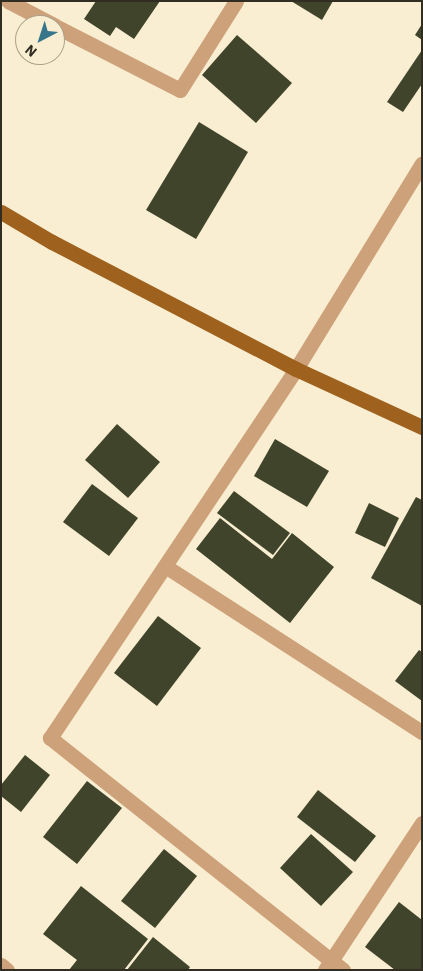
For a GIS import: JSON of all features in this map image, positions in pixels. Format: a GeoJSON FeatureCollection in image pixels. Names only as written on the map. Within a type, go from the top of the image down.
{"type":"FeatureCollection","features":[{"type":"Feature","properties":{"kind":"main road"},"geometry":{"type":"LineString","coordinates":[[1,212],[52,242],[296,369],[422,428]]}},
{"type":"Feature","properties":{"kind":"street"},"geometry":{"type":"LineString","coordinates":[[8,1],[35,15]]}},
{"type":"Feature","properties":{"kind":"street"},"geometry":{"type":"LineString","coordinates":[[65,31],[180,90],[236,1]]}},
{"type":"Feature","properties":{"kind":"street"},"geometry":{"type":"LineString","coordinates":[[343,970],[328,965],[50,738],[296,369],[422,162]]}},
{"type":"Feature","properties":{"kind":"street"},"geometry":{"type":"LineString","coordinates":[[165,566],[422,732]]}},
{"type":"Feature","properties":{"kind":"street"},"geometry":{"type":"LineString","coordinates":[[328,965],[422,823]]}},
{"type":"Feature","properties":{"kind":"street"},"geometry":{"type":"LineString","coordinates":[[1,965],[7,970]]}},
{"type":"Feature","properties":{"kind":"building"},"geometry":{"type":"Polygon","coordinates":[[[96,1],[160,1],[134,39],[116,27],[110,36],[84,19],[96,1]]]}},
{"type":"Feature","properties":{"kind":"building"},"geometry":{"type":"Polygon","coordinates":[[[291,1],[333,1],[322,20],[291,1]]]}},
{"type":"Feature","properties":{"kind":"building"},"geometry":{"type":"Polygon","coordinates":[[[422,24],[422,40],[415,35],[422,24]]]}},
{"type":"Feature","properties":{"kind":"building"},"geometry":{"type":"Polygon","coordinates":[[[237,35],[292,83],[256,123],[202,75],[237,35]]]}},
{"type":"Feature","properties":{"kind":"building"},"geometry":{"type":"Polygon","coordinates":[[[422,50],[422,84],[403,112],[387,102],[422,50]]]}},
{"type":"Feature","properties":{"kind":"building"},"geometry":{"type":"Polygon","coordinates":[[[199,122],[248,152],[196,239],[146,210],[199,122]]]}},
{"type":"Feature","properties":{"kind":"building"},"geometry":{"type":"Polygon","coordinates":[[[117,424],[160,462],[128,498],[85,460],[117,424]]]}},
{"type":"Feature","properties":{"kind":"building"},"geometry":{"type":"Polygon","coordinates":[[[275,439],[329,471],[307,507],[254,476],[275,439]]]}},
{"type":"Feature","properties":{"kind":"building"},"geometry":{"type":"Polygon","coordinates":[[[92,484],[138,518],[109,556],[63,522],[92,484]]]}},
{"type":"Feature","properties":{"kind":"building"},"geometry":{"type":"Polygon","coordinates":[[[234,491],[290,533],[273,555],[217,513],[234,491]]]}},
{"type":"Feature","properties":{"kind":"building"},"geometry":{"type":"Polygon","coordinates":[[[416,497],[422,500],[422,606],[371,578],[416,497]]]}},
{"type":"Feature","properties":{"kind":"building"},"geometry":{"type":"Polygon","coordinates":[[[369,503],[399,518],[385,547],[355,533],[369,503]]]}},
{"type":"Feature","properties":{"kind":"building"},"geometry":{"type":"Polygon","coordinates":[[[220,518],[272,559],[292,533],[334,567],[290,623],[196,549],[220,518]]]}},
{"type":"Feature","properties":{"kind":"building"},"geometry":{"type":"Polygon","coordinates":[[[158,616],[201,648],[157,706],[114,673],[158,616]]]}},
{"type":"Feature","properties":{"kind":"building"},"geometry":{"type":"Polygon","coordinates":[[[419,650],[422,652],[422,701],[395,681],[419,650]]]}},
{"type":"Feature","properties":{"kind":"building"},"geometry":{"type":"Polygon","coordinates":[[[25,755],[50,775],[21,812],[1,796],[1,785],[25,755]]]}},
{"type":"Feature","properties":{"kind":"building"},"geometry":{"type":"Polygon","coordinates":[[[87,781],[122,808],[77,864],[43,837],[87,781]]]}},
{"type":"Feature","properties":{"kind":"building"},"geometry":{"type":"Polygon","coordinates":[[[318,790],[376,836],[355,862],[297,817],[318,790]]]}},
{"type":"Feature","properties":{"kind":"building"},"geometry":{"type":"Polygon","coordinates":[[[311,834],[353,872],[321,906],[280,868],[311,834]]]}},
{"type":"Feature","properties":{"kind":"building"},"geometry":{"type":"Polygon","coordinates":[[[164,849],[197,876],[155,928],[121,901],[164,849]]]}},
{"type":"Feature","properties":{"kind":"building"},"geometry":{"type":"Polygon","coordinates":[[[81,886],[148,939],[124,970],[69,970],[77,960],[43,934],[81,886]]]}},
{"type":"Feature","properties":{"kind":"building"},"geometry":{"type":"Polygon","coordinates":[[[399,902],[422,920],[422,970],[395,970],[365,947],[399,902]]]}},
{"type":"Feature","properties":{"kind":"building"},"geometry":{"type":"Polygon","coordinates":[[[153,937],[190,967],[188,970],[127,970],[153,937]]]}}]}
